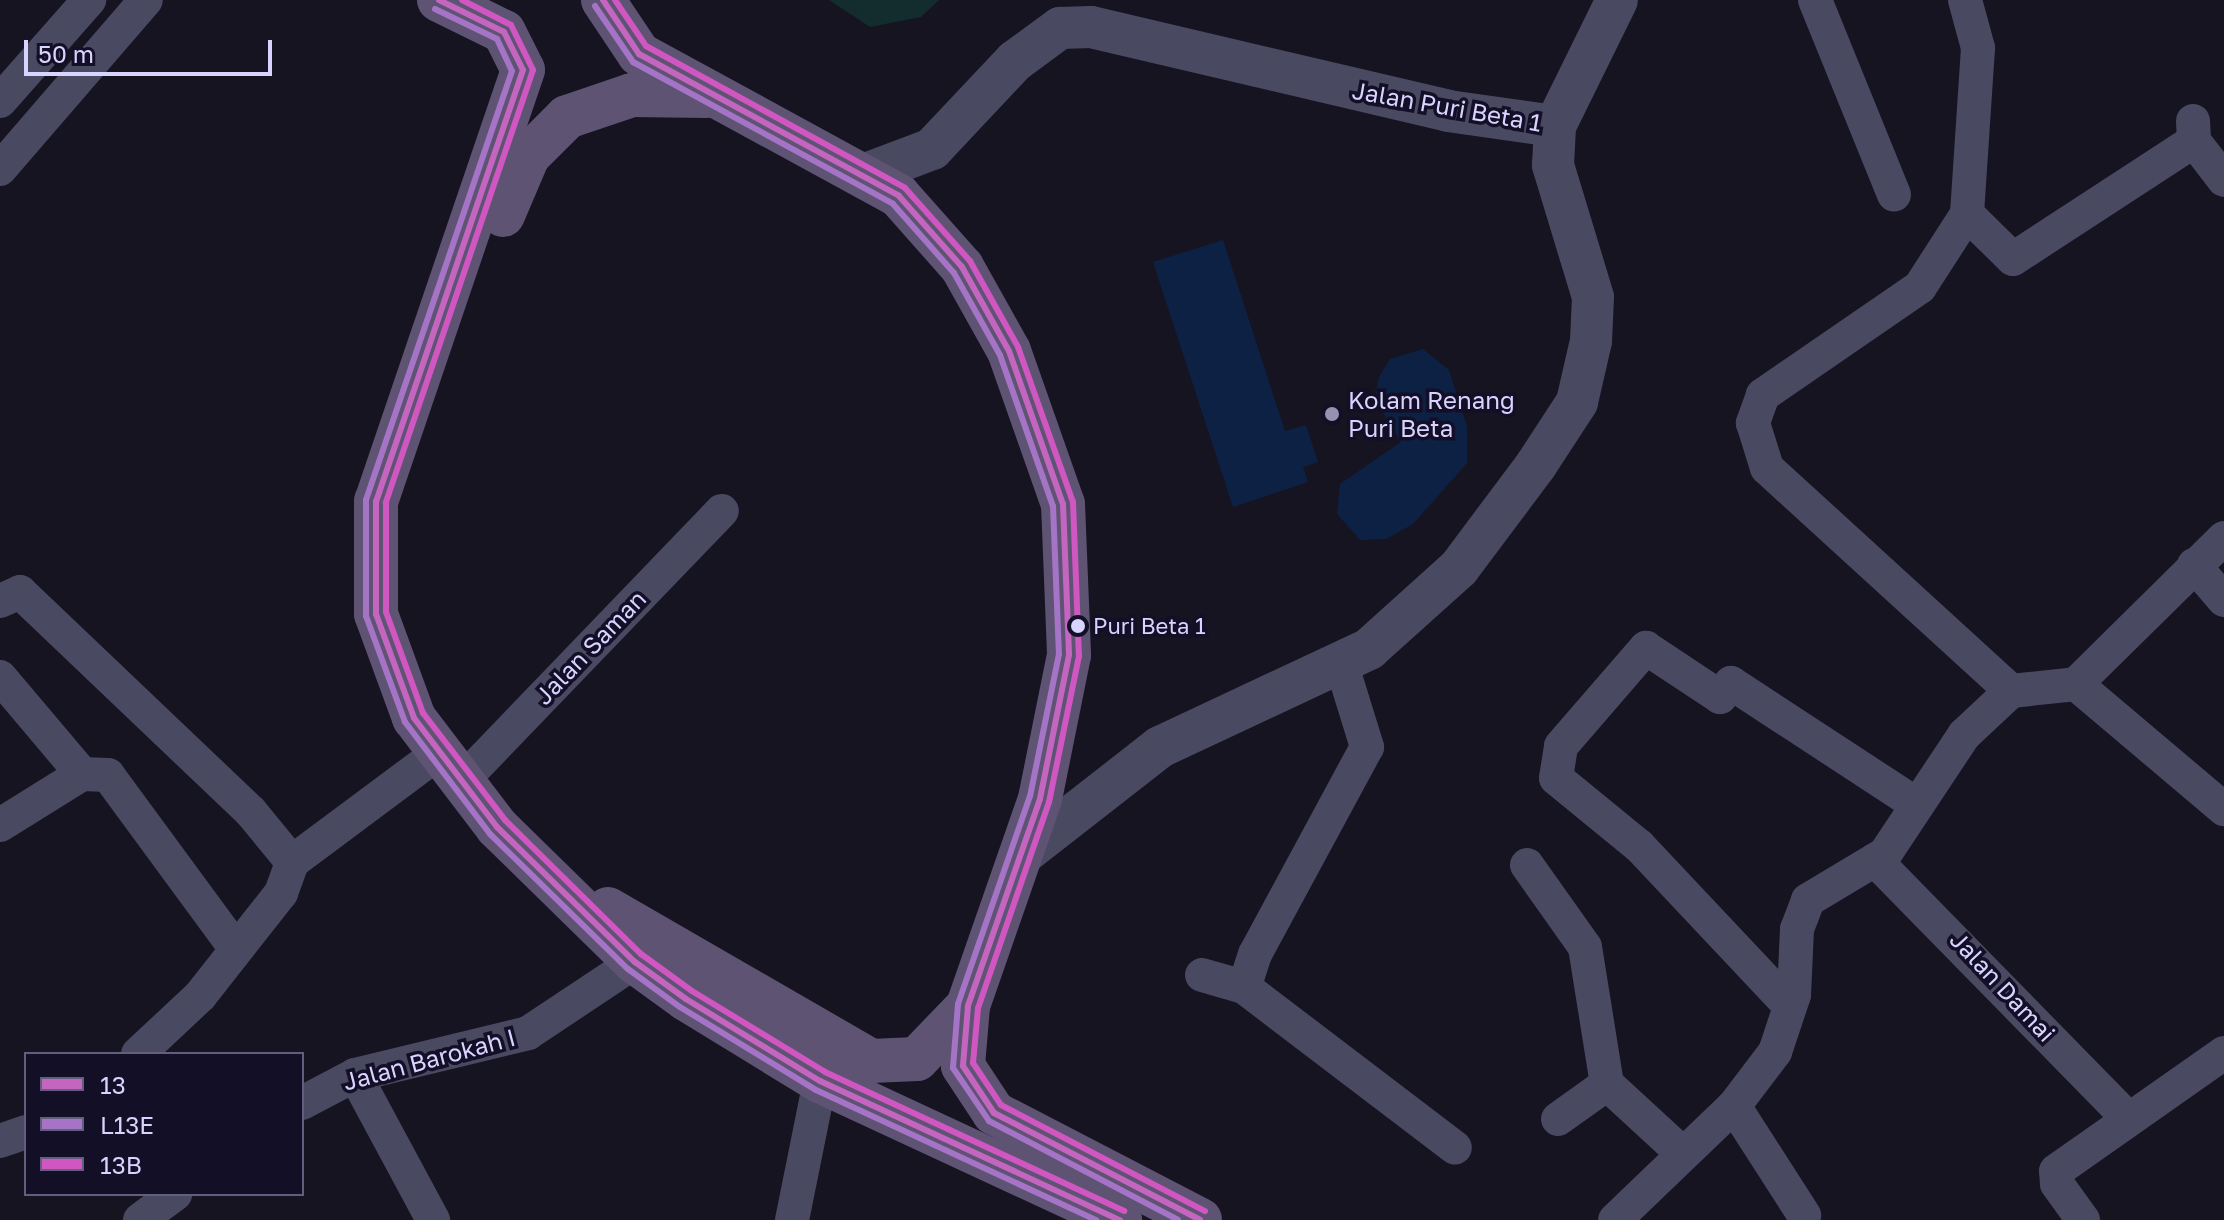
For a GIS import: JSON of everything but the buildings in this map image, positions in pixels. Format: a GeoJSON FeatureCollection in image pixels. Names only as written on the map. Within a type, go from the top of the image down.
{"type":"FeatureCollection","features":[{"type":"Feature","properties":{"kind":"main road"},"geometry":{"type":"LineString","coordinates":[[439,0],[504,32],[523,70],[376,501],[376,614],[405,699],[448,769],[529,859],[635,962],[820,1081],[1120,1220]]}},
{"type":"Feature","properties":{"kind":"main road"},"geometry":{"type":"LineString","coordinates":[[603,0],[632,48],[708,96],[866,174],[922,219],[994,319],[1063,504],[1072,588],[1069,655],[1023,854],[968,1006],[963,1066],[985,1106],[1200,1220]]}},
{"type":"Feature","properties":{"kind":"main road"},"geometry":{"type":"LineString","coordinates":[[405,699],[393,597],[407,498],[523,164],[551,128],[593,104],[632,95],[708,96]]}},
{"type":"Feature","properties":{"kind":"main road"},"geometry":{"type":"LineString","coordinates":[[529,859],[871,1061],[917,1059],[968,1006]]}},
{"type":"Feature","properties":{"kind":"street"},"geometry":{"type":"LineString","coordinates":[[0,169],[146,0]]}},
{"type":"Feature","properties":{"kind":"street"},"geometry":{"type":"LineString","coordinates":[[1555,126],[1617,0]]}},
{"type":"Feature","properties":{"kind":"street"},"geometry":{"type":"LineString","coordinates":[[1815,0],[1894,195]]}},
{"type":"Feature","properties":{"kind":"street"},"geometry":{"type":"LineString","coordinates":[[1965,0],[1978,48],[1967,214],[1920,287],[1763,395],[1753,423],[1767,468],[2011,691]]}},
{"type":"Feature","properties":{"kind":"street"},"geometry":{"type":"LineString","coordinates":[[0,101],[87,3],[122,30]]}},
{"type":"Feature","properties":{"kind":"street","name":"Jalan Puri Beta 1"},"geometry":{"type":"LineString","coordinates":[[866,174],[932,149],[1015,61],[1060,28],[1091,27],[1448,111],[1555,126],[1553,165],[1593,297],[1577,402],[1459,568],[1332,670],[1160,747],[1023,854]]}},
{"type":"Feature","properties":{"kind":"street"},"geometry":{"type":"LineString","coordinates":[[0,115],[30,135]]}},
{"type":"Feature","properties":{"kind":"street"},"geometry":{"type":"LineString","coordinates":[[1967,214],[2013,259],[2194,131],[2224,180]]}},
{"type":"Feature","properties":{"kind":"street","name":"Jalan Saman"},"geometry":{"type":"LineString","coordinates":[[292,862],[448,769],[722,511]]}},
{"type":"Feature","properties":{"kind":"street"},"geometry":{"type":"LineString","coordinates":[[1615,1220],[1734,1106],[1775,1052],[1789,1005],[1797,929],[1808,900],[1875,860],[1964,735],[2011,691],[2076,684],[2224,538]]}},
{"type":"Feature","properties":{"kind":"street"},"geometry":{"type":"LineString","coordinates":[[2194,565],[2224,600]]}},
{"type":"Feature","properties":{"kind":"street"},"geometry":{"type":"LineString","coordinates":[[0,601],[20,592],[251,812],[292,862],[281,893],[200,996],[140,1052]]}},
{"type":"Feature","properties":{"kind":"street"},"geometry":{"type":"LineString","coordinates":[[1789,1005],[1639,846],[1556,778],[1561,746],[1646,648],[1720,697],[1731,683],[1916,804]]}},
{"type":"Feature","properties":{"kind":"street"},"geometry":{"type":"LineString","coordinates":[[1244,987],[1255,954],[1367,747],[1332,670]]}},
{"type":"Feature","properties":{"kind":"street"},"geometry":{"type":"LineString","coordinates":[[0,677],[82,774]]}},
{"type":"Feature","properties":{"kind":"street"},"geometry":{"type":"LineString","coordinates":[[2076,684],[2224,809]]}},
{"type":"Feature","properties":{"kind":"street"},"geometry":{"type":"LineString","coordinates":[[0,825],[82,774],[108,775],[121,788],[235,948]]}},
{"type":"Feature","properties":{"kind":"street","name":"Jalan Damai"},"geometry":{"type":"LineString","coordinates":[[1875,860],[2127,1117]]}},
{"type":"Feature","properties":{"kind":"street"},"geometry":{"type":"LineString","coordinates":[[1527,865],[1585,947],[1607,1084],[1683,1154]]}},
{"type":"Feature","properties":{"kind":"street","name":"Jalan Barokah I"},"geometry":{"type":"LineString","coordinates":[[304,1102],[355,1075],[528,1033],[635,962]]}},
{"type":"Feature","properties":{"kind":"street"},"geometry":{"type":"LineString","coordinates":[[1202,975],[1244,987],[1455,1148]]}},
{"type":"Feature","properties":{"kind":"street"},"geometry":{"type":"LineString","coordinates":[[2083,1220],[2053,1178],[2127,1117],[2224,1053]]}},
{"type":"Feature","properties":{"kind":"street"},"geometry":{"type":"LineString","coordinates":[[355,1075],[433,1220]]}},
{"type":"Feature","properties":{"kind":"street"},"geometry":{"type":"LineString","coordinates":[[792,1220],[820,1081]]}},
{"type":"Feature","properties":{"kind":"street"},"geometry":{"type":"LineString","coordinates":[[1558,1119],[1607,1084]]}},
{"type":"Feature","properties":{"kind":"street"},"geometry":{"type":"LineString","coordinates":[[1734,1106],[1804,1215]]}},
{"type":"Feature","properties":{"kind":"street"},"geometry":{"type":"LineString","coordinates":[[0,1141],[24,1133]]}},
{"type":"Feature","properties":{"kind":"street"},"geometry":{"type":"LineString","coordinates":[[140,1220],[172,1196]]}},
{"type":"Feature","properties":{"kind":"green space"},"geometry":{"type":"Polygon","coordinates":[[[829,0],[939,0],[921,17],[870,27],[829,0]]]}},
{"type":"Feature","properties":{"kind":"water"},"geometry":{"type":"Polygon","coordinates":[[[1223,240],[1285,431],[1306,425],[1318,462],[1303,467],[1308,482],[1233,507],[1153,262],[1223,240]]]}},
{"type":"Feature","properties":{"kind":"water"},"geometry":{"type":"Polygon","coordinates":[[[1423,349],[1449,370],[1467,427],[1467,463],[1413,524],[1386,539],[1360,540],[1337,514],[1340,484],[1401,442],[1375,399],[1379,377],[1390,359],[1423,349]]]}},
{"type":"Feature","properties":{"kind":"transit line","name":"13"},"geometry":{"type":"LineString","coordinates":[[439,0],[504,32],[523,70],[376,501],[376,614],[414,718],[497,827],[635,962],[686,999],[820,1081],[1120,1220]]}},
{"type":"Feature","properties":{"kind":"transit line","name":"13B"},"geometry":{"type":"LineString","coordinates":[[462,0],[511,25],[533,70],[386,503],[386,612],[423,713],[505,820],[641,954],[692,991],[825,1072],[1124,1211]]}},
{"type":"Feature","properties":{"kind":"transit line","name":"13"},"geometry":{"type":"LineString","coordinates":[[603,0],[639,54],[899,196],[962,267],[1009,351],[1063,504],[1069,655],[1040,799],[968,1006],[963,1066],[994,1113],[1200,1220]]}},
{"type":"Feature","properties":{"kind":"transit line","name":"13B"},"geometry":{"type":"LineString","coordinates":[[615,0],[646,46],[905,188],[970,261],[1018,347],[1073,502],[1079,656],[1049,802],[978,1008],[973,1063],[1001,1105],[1205,1211]]}},
{"type":"Feature","properties":{"kind":"transit line","name":"L13E"},"geometry":{"type":"LineString","coordinates":[[595,6],[633,62],[893,204],[954,273],[1000,355],[1053,506],[1059,654],[1030,796],[958,1004],[953,1068],[989,1121],[1178,1220]]}},
{"type":"Feature","properties":{"kind":"transit line","name":"L13E"},"geometry":{"type":"LineString","coordinates":[[435,9],[497,39],[512,71],[366,500],[366,616],[405,722],[490,834],[628,969],[680,1007],[816,1090],[1096,1220]]}},
{"type":"Feature","properties":{"kind":"place","name":"Kolam Renang Puri Beta"},"geometry":{"type":"Point","coordinates":[1332,414]}},
{"type":"Feature","properties":{"kind":"place","name":"Puri Beta 1"},"geometry":{"type":"Point","coordinates":[1078,626]}}]}
